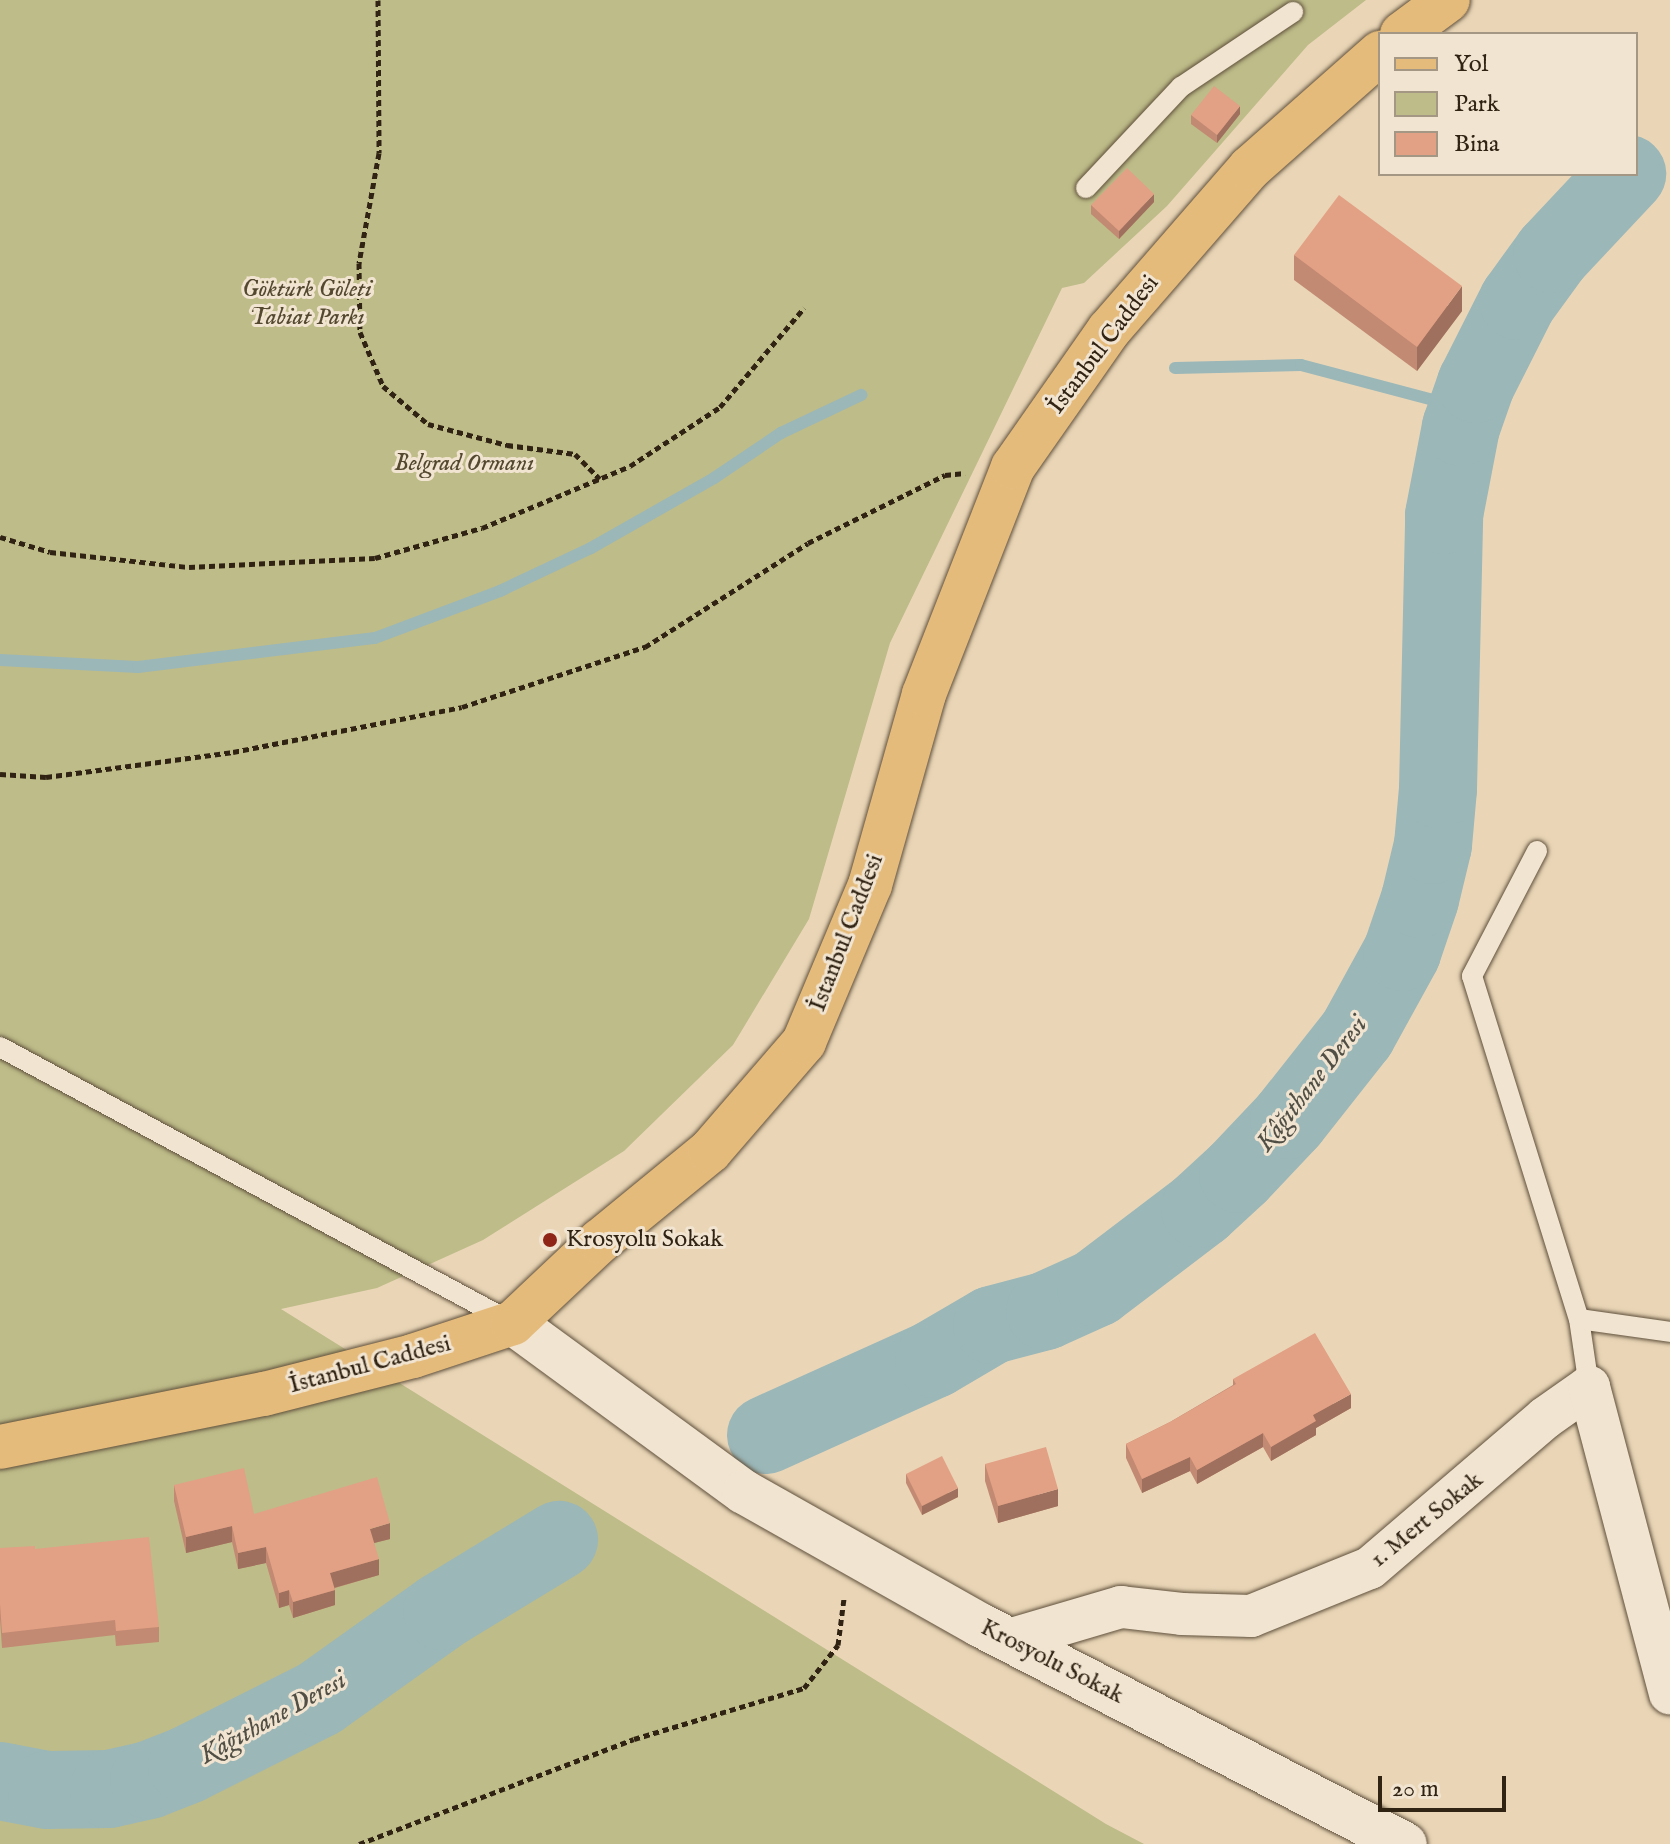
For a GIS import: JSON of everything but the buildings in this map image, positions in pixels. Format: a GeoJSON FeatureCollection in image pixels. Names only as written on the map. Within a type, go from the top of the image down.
{"type":"FeatureCollection","features":[{"type":"Feature","properties":{"kind":"main road"},"geometry":{"type":"LineString","coordinates":[[1405,32],[1448,0]]}},
{"type":"Feature","properties":{"kind":"main road","name":"İstanbul Caddesi"},"geometry":{"type":"LineString","coordinates":[[0,1447],[264,1394],[413,1356],[513,1323],[600,1241],[710,1151],[804,1042],[870,885],[924,694],[1013,467],[1109,330],[1250,168],[1378,55]]}},
{"type":"Feature","properties":{"kind":"main road","name":"Krosyolu Sokak"},"geometry":{"type":"LineString","coordinates":[[513,1323],[744,1492],[850,1554],[1009,1640],[1405,1844]]}},
{"type":"Feature","properties":{"kind":"street","name":"1. Mert Sokak"},"geometry":{"type":"LineString","coordinates":[[1009,1640],[1121,1607],[1182,1614],[1251,1616],[1370,1568],[1545,1418],[1589,1387]]}},
{"type":"Feature","properties":{"kind":"street"},"geometry":{"type":"LineString","coordinates":[[1589,1387],[1670,1693]]}},
{"type":"Feature","properties":{"kind":"lane"},"geometry":{"type":"LineString","coordinates":[[1086,188],[1181,87],[1293,12]]}},
{"type":"Feature","properties":{"kind":"lane"},"geometry":{"type":"LineString","coordinates":[[1537,851],[1472,976],[1579,1319],[1589,1387]]}},
{"type":"Feature","properties":{"kind":"lane"},"geometry":{"type":"LineString","coordinates":[[0,1047],[513,1323]]}},
{"type":"Feature","properties":{"kind":"lane"},"geometry":{"type":"LineString","coordinates":[[1579,1319],[1670,1332]]}},
{"type":"Feature","properties":{"kind":"path"},"geometry":{"type":"LineString","coordinates":[[378,0],[379,153],[359,263],[360,332],[383,386],[428,424],[507,445],[575,454],[600,479]]}},
{"type":"Feature","properties":{"kind":"path"},"geometry":{"type":"LineString","coordinates":[[0,537],[50,552],[189,567],[375,558],[482,528],[630,466],[720,407],[804,308]]}},
{"type":"Feature","properties":{"kind":"path"},"geometry":{"type":"LineString","coordinates":[[0,774],[46,777],[233,752],[462,707],[645,647],[808,543],[945,475],[1013,467]]}},
{"type":"Feature","properties":{"kind":"path"},"geometry":{"type":"LineString","coordinates":[[359,1844],[634,1739],[804,1688],[838,1645],[850,1554]]}},
{"type":"Feature","properties":{"kind":"green space","name":"Belgrad Ormanı"},"geometry":{"type":"Polygon","coordinates":[[[0,0],[1366,0],[1308,45],[1167,206],[1084,283],[1062,288],[890,643],[809,919],[733,1045],[624,1151],[483,1240],[377,1288],[281,1309],[1106,1824],[1144,1844],[0,1844],[0,0]]]}},
{"type":"Feature","properties":{"kind":"waterway","name":"Kâğıthane Deresi"},"geometry":{"type":"LineString","coordinates":[[766,1435],[934,1359],[992,1325],[1045,1311],[1096,1288],[1200,1209],[1238,1174],[1289,1120],[1357,1034],[1402,952],[1420,899],[1433,845],[1438,789],[1444,515],[1461,427],[1476,384],[1518,301],[1552,254],[1625,176]]}},
{"type":"Feature","properties":{"kind":"waterway"},"geometry":{"type":"LineString","coordinates":[[1175,368],[1301,365],[1467,409]]}},
{"type":"Feature","properties":{"kind":"waterway"},"geometry":{"type":"LineString","coordinates":[[0,660],[138,667],[375,638],[500,591],[591,548],[714,478],[781,433],[861,395]]}},
{"type":"Feature","properties":{"kind":"waterway","name":"Kâğıthane Deresi"},"geometry":{"type":"LineString","coordinates":[[0,1781],[47,1790],[109,1789],[149,1780],[187,1765],[320,1698],[442,1611],[559,1540]]}},
{"type":"Feature","properties":{"kind":"place","name":"Krosyolu Sokak"},"geometry":{"type":"Point","coordinates":[550,1240]}},
{"type":"Feature","properties":{"kind":"park label","name":"Göktürk Göleti Tabiat Parkı"},"geometry":{"type":"Point","coordinates":[307,304]}}]}
